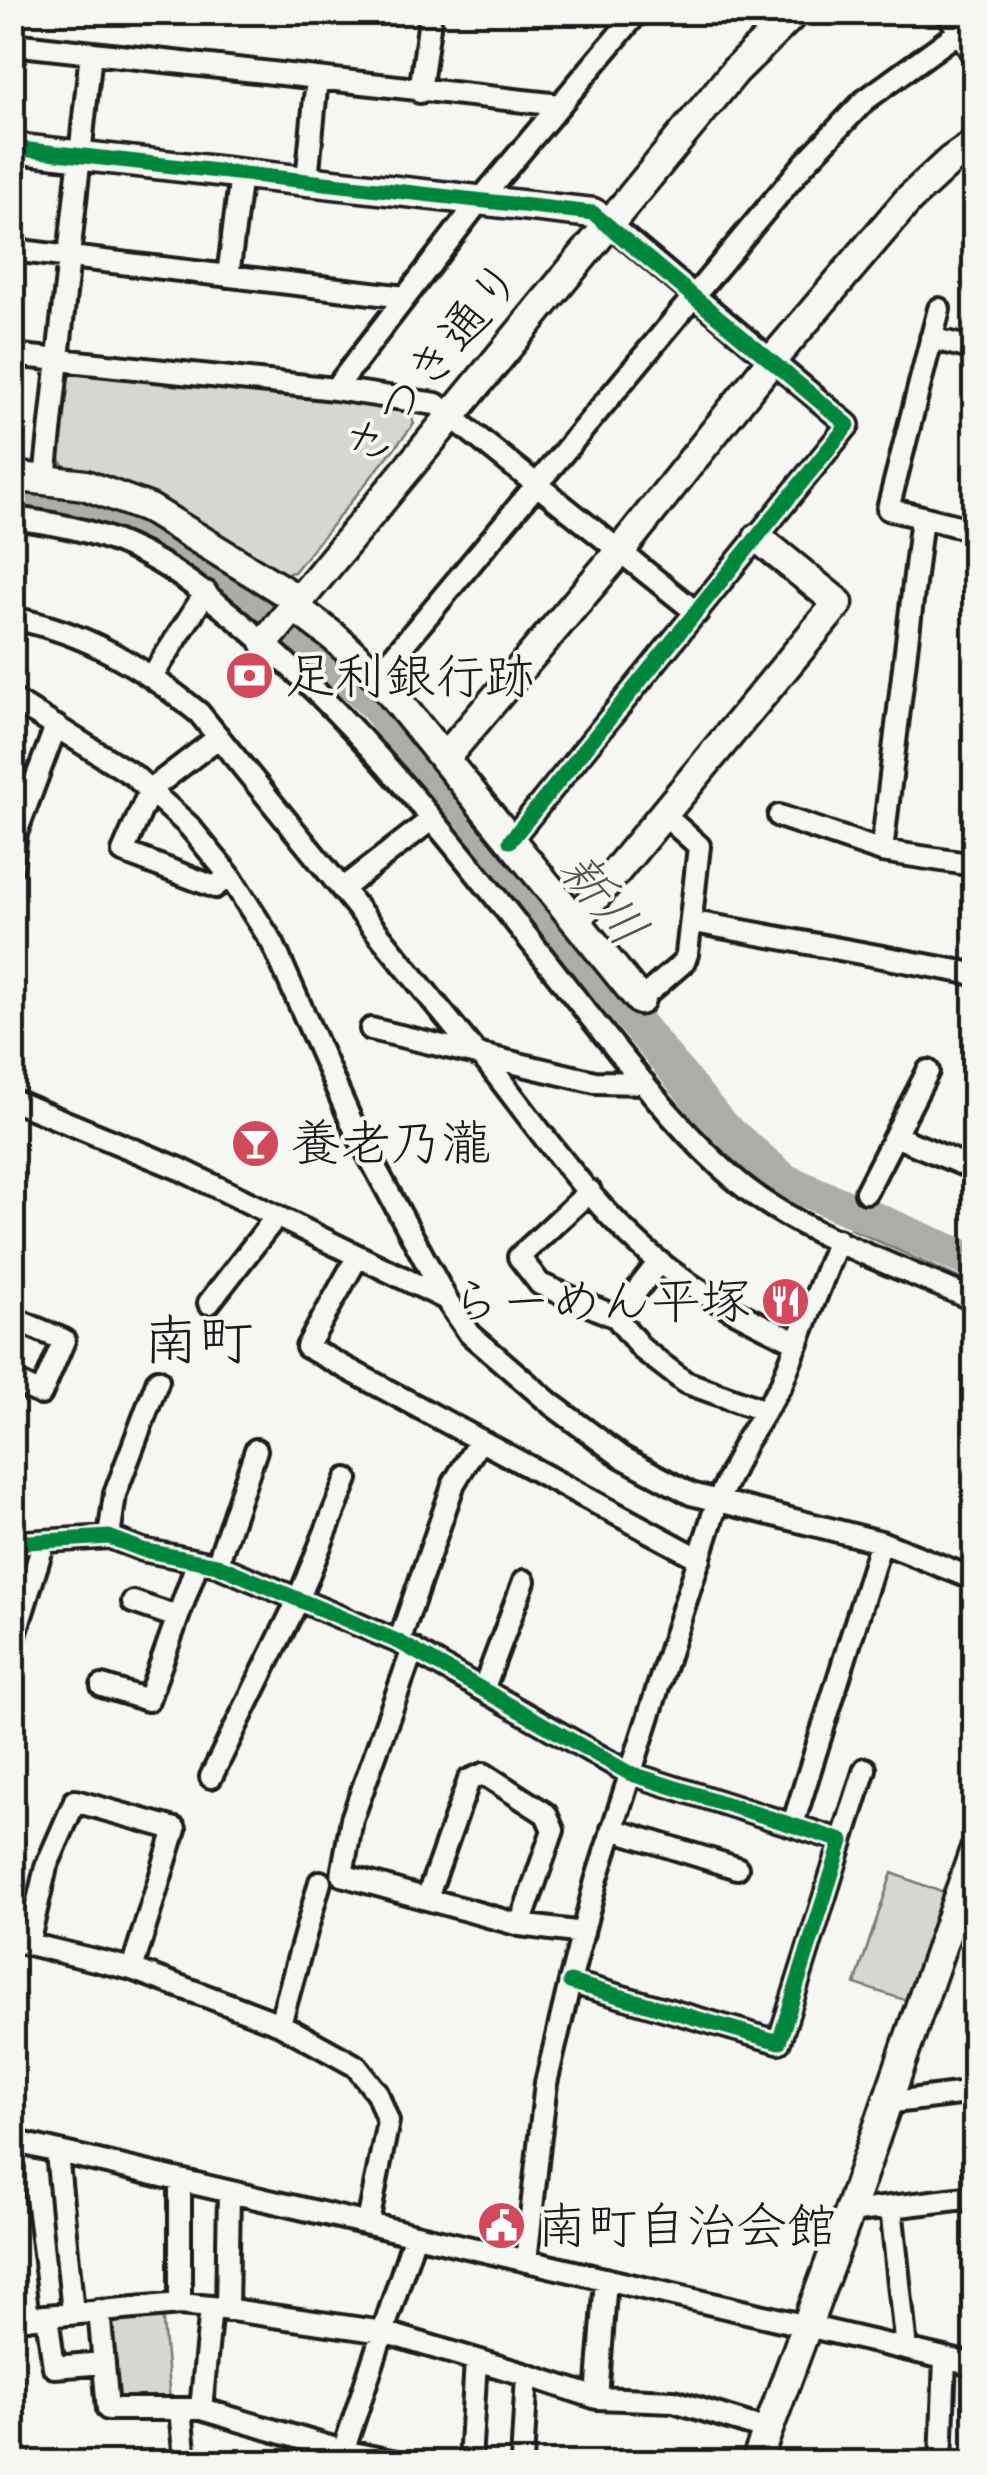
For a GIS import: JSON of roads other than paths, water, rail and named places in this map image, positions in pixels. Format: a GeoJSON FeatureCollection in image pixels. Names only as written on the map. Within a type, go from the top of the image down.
{"type":"FeatureCollection","features":[{"type":"Feature","properties":{"kind":"street"},"geometry":{"type":"LineString","coordinates":[[420,92],[431,12]]}},
{"type":"Feature","properties":{"kind":"street"},"geometry":{"type":"LineString","coordinates":[[335,389],[480,200],[638,12]]}},
{"type":"Feature","properties":{"kind":"street"},"geometry":{"type":"LineString","coordinates":[[947,12],[967,26],[974,56]]}},
{"type":"Feature","properties":{"kind":"street","name":"さつき通り"},"geometry":{"type":"LineString","coordinates":[[283,619],[735,71],[790,14]]}},
{"type":"Feature","properties":{"kind":"street"},"geometry":{"type":"LineString","coordinates":[[377,676],[805,163],[864,101],[967,26]]}},
{"type":"Feature","properties":{"kind":"street"},"geometry":{"type":"LineString","coordinates":[[12,44],[560,105]]}},
{"type":"Feature","properties":{"kind":"street"},"geometry":{"type":"LineString","coordinates":[[45,479],[90,53]]}},
{"type":"Feature","properties":{"kind":"street"},"geometry":{"type":"LineString","coordinates":[[307,180],[317,78]]}},
{"type":"Feature","properties":{"kind":"street"},"geometry":{"type":"LineString","coordinates":[[444,759],[909,198],[974,144]]}},
{"type":"Feature","properties":{"kind":"street"},"geometry":{"type":"LineString","coordinates":[[12,148],[594,213],[848,426],[510,841]]}},
{"type":"Feature","properties":{"kind":"street"},"geometry":{"type":"LineString","coordinates":[[228,276],[241,174]]}},
{"type":"Feature","properties":{"kind":"street"},"geometry":{"type":"LineString","coordinates":[[12,250],[405,296]]}},
{"type":"Feature","properties":{"kind":"street"},"geometry":{"type":"LineString","coordinates":[[939,309],[888,508],[974,530]]}},
{"type":"Feature","properties":{"kind":"street"},"geometry":{"type":"LineString","coordinates":[[931,338],[974,349]]}},
{"type":"Feature","properties":{"kind":"street"},"geometry":{"type":"LineString","coordinates":[[12,355],[335,389],[436,404],[696,613]]}},
{"type":"Feature","properties":{"kind":"street"},"geometry":{"type":"LineString","coordinates":[[12,476],[85,486],[150,508],[283,619],[330,705],[432,819],[644,1083],[740,1184],[781,1212],[974,1300]]}},
{"type":"Feature","properties":{"kind":"street"},"geometry":{"type":"LineString","coordinates":[[12,518],[68,526],[107,538],[133,548],[206,592],[334,637],[377,676],[640,1000],[684,962],[688,954],[699,846],[663,814]]}},
{"type":"Feature","properties":{"kind":"street"},"geometry":{"type":"LineString","coordinates":[[882,851],[922,518]]}},
{"type":"Feature","properties":{"kind":"street"},"geometry":{"type":"LineString","coordinates":[[576,920],[838,603],[758,538]]}},
{"type":"Feature","properties":{"kind":"street"},"geometry":{"type":"LineString","coordinates":[[152,675],[206,592]]}},
{"type":"Feature","properties":{"kind":"street"},"geometry":{"type":"LineString","coordinates":[[12,618],[63,629],[113,651],[152,675],[199,713],[590,1192],[659,1262],[720,1304],[798,1342]]}},
{"type":"Feature","properties":{"kind":"street"},"geometry":{"type":"LineString","coordinates":[[12,700],[133,775],[189,826],[229,875],[272,944],[356,1132],[446,1300],[470,1334],[551,1404],[622,1457],[691,1494],[880,1542],[974,1578]]}},
{"type":"Feature","properties":{"kind":"street"},"geometry":{"type":"LineString","coordinates":[[12,866],[16,834],[56,726]]}},
{"type":"Feature","properties":{"kind":"street"},"geometry":{"type":"LineString","coordinates":[[220,737],[150,790],[124,852],[215,888],[229,875]]}},
{"type":"Feature","properties":{"kind":"street"},"geometry":{"type":"LineString","coordinates":[[779,816],[882,851],[974,865]]}},
{"type":"Feature","properties":{"kind":"street"},"geometry":{"type":"LineString","coordinates":[[343,888],[432,819]]}},
{"type":"Feature","properties":{"kind":"street"},"geometry":{"type":"LineString","coordinates":[[704,924],[974,974]]}},
{"type":"Feature","properties":{"kind":"street"},"geometry":{"type":"LineString","coordinates":[[371,1029],[595,1082],[644,1083]]}},
{"type":"Feature","properties":{"kind":"street"},"geometry":{"type":"LineString","coordinates":[[866,1192],[928,1070]]}},
{"type":"Feature","properties":{"kind":"street"},"geometry":{"type":"LineString","coordinates":[[12,1100],[180,1169],[446,1300]]}},
{"type":"Feature","properties":{"kind":"street"},"geometry":{"type":"LineString","coordinates":[[894,1136],[974,1168]]}},
{"type":"Feature","properties":{"kind":"street"},"geometry":{"type":"LineString","coordinates":[[590,1192],[519,1257],[540,1284],[616,1317],[642,1349],[684,1382],[765,1410]]}},
{"type":"Feature","properties":{"kind":"street"},"geometry":{"type":"LineString","coordinates":[[209,1303],[275,1218]]}},
{"type":"Feature","properties":{"kind":"street"},"geometry":{"type":"LineString","coordinates":[[526,2261],[546,2083],[612,1829],[717,1503],[782,1385],[838,1240]]}},
{"type":"Feature","properties":{"kind":"street"},"geometry":{"type":"LineString","coordinates":[[358,1256],[306,1348],[700,1560]]}},
{"type":"Feature","properties":{"kind":"street"},"geometry":{"type":"LineString","coordinates":[[616,1317],[659,1262]]}},
{"type":"Feature","properties":{"kind":"street"},"geometry":{"type":"LineString","coordinates":[[12,1318],[64,1340],[41,1394],[12,1380]]}},
{"type":"Feature","properties":{"kind":"street"},"geometry":{"type":"LineString","coordinates":[[109,1537],[115,1494],[158,1380]]}},
{"type":"Feature","properties":{"kind":"street"},"geometry":{"type":"LineString","coordinates":[[480,1440],[454,1483],[352,1819],[342,1875],[520,1925],[582,1933]]}},
{"type":"Feature","properties":{"kind":"street"},"geometry":{"type":"LineString","coordinates":[[102,1686],[148,1700],[177,1617],[207,1563],[256,1450]]}},
{"type":"Feature","properties":{"kind":"street"},"geometry":{"type":"LineString","coordinates":[[211,1776],[299,1598],[347,1479]]}},
{"type":"Feature","properties":{"kind":"street"},"geometry":{"type":"LineString","coordinates":[[12,1543],[109,1537],[143,1550],[207,1563],[406,1645],[629,1774],[842,1841]]}},
{"type":"Feature","properties":{"kind":"street"},"geometry":{"type":"LineString","coordinates":[[12,1645],[44,1542]]}},
{"type":"Feature","properties":{"kind":"street"},"geometry":{"type":"LineString","coordinates":[[793,1824],[880,1542]]}},
{"type":"Feature","properties":{"kind":"street"},"geometry":{"type":"LineString","coordinates":[[483,1690],[524,1581]]}},
{"type":"Feature","properties":{"kind":"street"},"geometry":{"type":"LineString","coordinates":[[133,1602],[177,1617]]}},
{"type":"Feature","properties":{"kind":"street"},"geometry":{"type":"LineString","coordinates":[[570,1982],[779,2042],[865,1768]]}},
{"type":"Feature","properties":{"kind":"street"},"geometry":{"type":"LineString","coordinates":[[427,1898],[468,1780],[484,1774],[546,1814],[553,1830],[520,1925]]}},
{"type":"Feature","properties":{"kind":"street"},"geometry":{"type":"LineString","coordinates":[[132,1969],[176,1830],[75,1801],[46,1867],[20,1942],[132,1969],[280,2024],[356,2066],[377,2092],[388,2121],[368,2223]]}},
{"type":"Feature","properties":{"kind":"street"},"geometry":{"type":"LineString","coordinates":[[612,1829],[738,1868]]}},
{"type":"Feature","properties":{"kind":"street"},"geometry":{"type":"LineString","coordinates":[[756,2462],[886,2103],[964,1916],[974,1852]]}},
{"type":"Feature","properties":{"kind":"street"},"geometry":{"type":"LineString","coordinates":[[280,2024],[320,1882]]}},
{"type":"Feature","properties":{"kind":"street"},"geometry":{"type":"LineString","coordinates":[[886,2103],[974,2092]]}},
{"type":"Feature","properties":{"kind":"street"},"geometry":{"type":"LineString","coordinates":[[12,2141],[974,2365]]}},
{"type":"Feature","properties":{"kind":"street"},"geometry":{"type":"LineString","coordinates":[[57,2153],[73,2313]]}},
{"type":"Feature","properties":{"kind":"street"},"geometry":{"type":"LineString","coordinates":[[180,2181],[180,2304]]}},
{"type":"Feature","properties":{"kind":"street"},"geometry":{"type":"LineString","coordinates":[[12,2191],[29,2318],[54,2368],[104,2363]]}},
{"type":"Feature","properties":{"kind":"street"},"geometry":{"type":"LineString","coordinates":[[185,2462],[191,2409],[219,2308],[229,2192]]}},
{"type":"Feature","properties":{"kind":"street"},"geometry":{"type":"LineString","coordinates":[[849,2212],[974,2197]]}},
{"type":"Feature","properties":{"kind":"street"},"geometry":{"type":"LineString","coordinates":[[891,2207],[906,2349]]}},
{"type":"Feature","properties":{"kind":"street"},"geometry":{"type":"LineString","coordinates":[[341,2457],[416,2235]]}},
{"type":"Feature","properties":{"kind":"street"},"geometry":{"type":"LineString","coordinates":[[598,2398],[606,2279]]}},
{"type":"Feature","properties":{"kind":"street"},"geometry":{"type":"LineString","coordinates":[[29,2318],[180,2304],[384,2332],[598,2398],[674,2401],[768,2430]]}},
{"type":"Feature","properties":{"kind":"street"},"geometry":{"type":"LineString","coordinates":[[99,2310],[108,2409],[191,2409],[341,2457],[396,2462]]}},
{"type":"Feature","properties":{"kind":"street"},"geometry":{"type":"LineString","coordinates":[[941,2462],[946,2358]]}},
{"type":"Feature","properties":{"kind":"street"},"geometry":{"type":"LineString","coordinates":[[470,2462],[476,2360]]}},
{"type":"Feature","properties":{"kind":"street"},"geometry":{"type":"LineString","coordinates":[[522,2462],[526,2375]]}},
{"type":"Feature","properties":{"kind":"waterway","name":"新川"},"geometry":{"type":"LineString","coordinates":[[12,499],[79,509],[170,546],[297,633],[374,703],[721,1126],[785,1181],[974,1262]]}},
{"type":"Feature","properties":{"kind":"place","name":"足利銀行跡"},"geometry":{"type":"Point","coordinates":[250,676]}},
{"type":"Feature","properties":{"kind":"place","name":"養老乃瀧"},"geometry":{"type":"Point","coordinates":[256,1143]}},
{"type":"Feature","properties":{"kind":"place","name":"らーめん平塚"},"geometry":{"type":"Point","coordinates":[786,1301]}},
{"type":"Feature","properties":{"kind":"place","name":"南町自治会館"},"geometry":{"type":"Point","coordinates":[502,2226]}},
{"type":"Feature","properties":{"kind":"district","name":"南町"},"geometry":{"type":"Point","coordinates":[198,1341]}}]}
